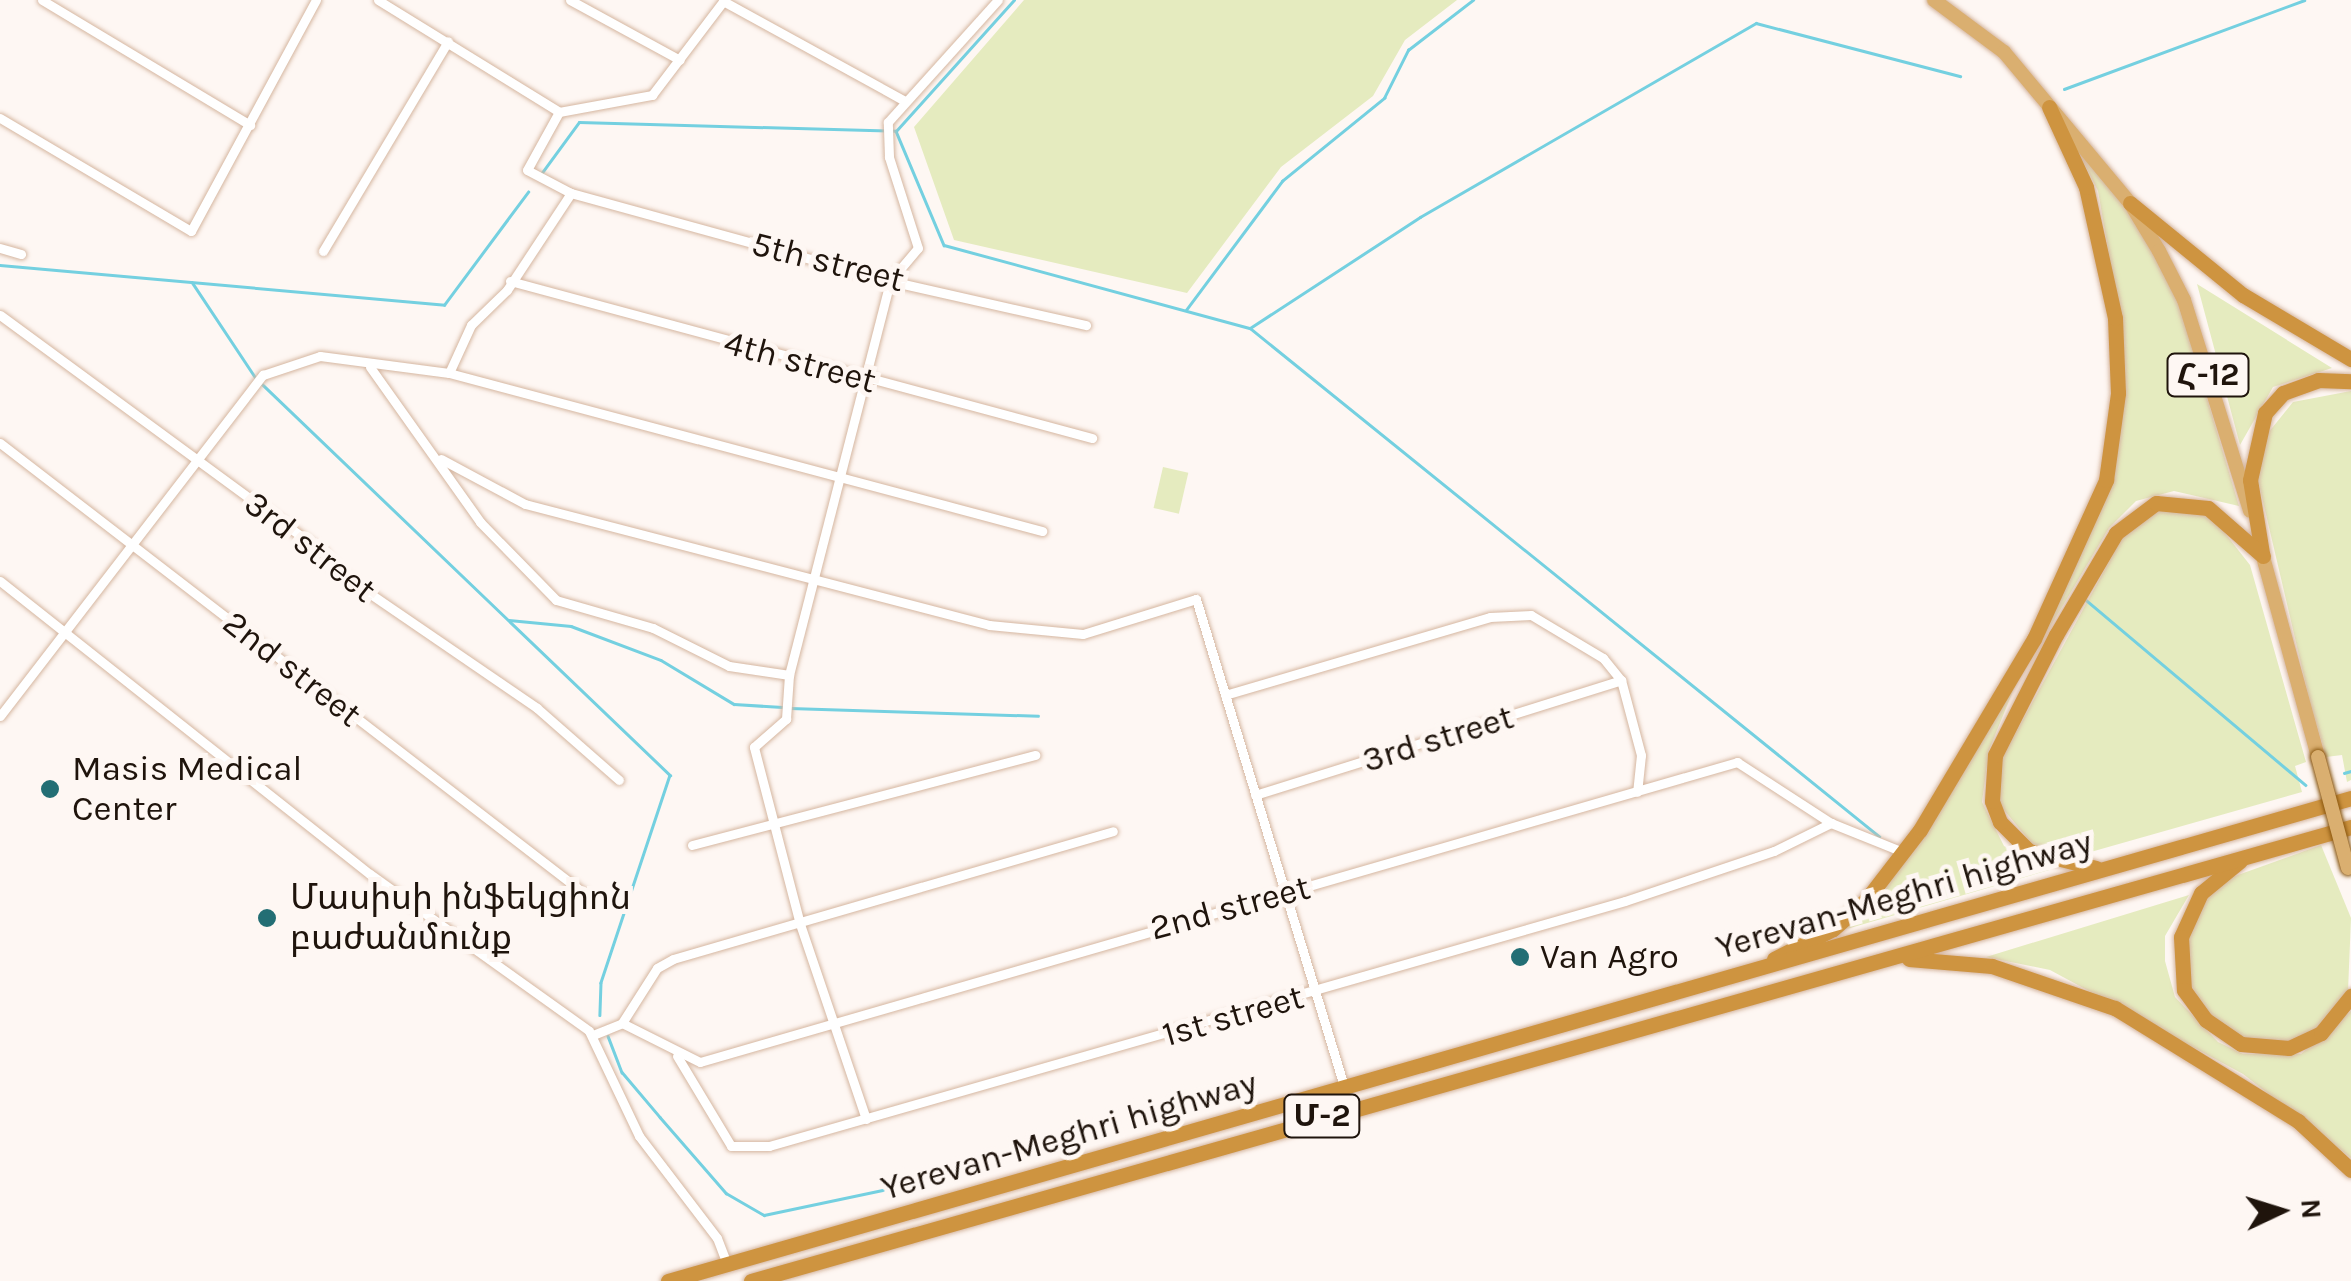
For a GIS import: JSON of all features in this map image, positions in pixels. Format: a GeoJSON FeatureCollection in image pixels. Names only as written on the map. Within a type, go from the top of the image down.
{"type":"FeatureCollection","features":[{"type":"Feature","properties":{"kind":"highway"},"geometry":{"type":"LineString","coordinates":[[1762,968],[1833,929],[1904,852],[2034,640],[2106,480],[2118,393],[2115,318],[2086,187],[2049,107]]}},
{"type":"Feature","properties":{"kind":"highway"},"geometry":{"type":"LineString","coordinates":[[2130,203],[2243,295],[2351,359]]}},
{"type":"Feature","properties":{"kind":"highway"},"geometry":{"type":"LineString","coordinates":[[2262,556],[2250,480],[2265,413],[2282,393],[2318,380],[2351,381]]}},
{"type":"Feature","properties":{"kind":"highway"},"geometry":{"type":"LineString","coordinates":[[2100,869],[2029,851],[2000,822],[1992,801],[1995,755],[2032,680],[2116,532],[2142,510],[2181,500],[2208,508],[2262,556]]}},
{"type":"Feature","properties":{"kind":"highway","name":"Yerevan-Meghri highway"},"geometry":{"type":"LineString","coordinates":[[668,1281],[2351,798]]}},
{"type":"Feature","properties":{"kind":"highway","name":"Yerevan-Meghri highway"},"geometry":{"type":"LineString","coordinates":[[752,1281],[2351,828]]}},
{"type":"Feature","properties":{"kind":"highway"},"geometry":{"type":"LineString","coordinates":[[2247,856],[2201,893],[2181,936],[2184,990],[2206,1020],[2242,1044],[2289,1048],[2321,1034],[2351,996]]}},
{"type":"Feature","properties":{"kind":"highway"},"geometry":{"type":"LineString","coordinates":[[1895,958],[1992,966],[2072,988],[2298,1121],[2351,1170]]}},
{"type":"Feature","properties":{"kind":"main road","name":"Հ-12"},"geometry":{"type":"LineString","coordinates":[[1934,0],[2004,52],[2130,203],[2184,300],[2262,556],[2350,872]]}},
{"type":"Feature","properties":{"kind":"street"},"geometry":{"type":"LineString","coordinates":[[42,0],[250,125]]}},
{"type":"Feature","properties":{"kind":"street"},"geometry":{"type":"LineString","coordinates":[[0,118],[191,232],[316,0]]}},
{"type":"Feature","properties":{"kind":"street"},"geometry":{"type":"LineString","coordinates":[[378,0],[559,112],[652,96],[724,0],[904,102]]}},
{"type":"Feature","properties":{"kind":"street"},"geometry":{"type":"LineString","coordinates":[[570,0],[680,60]]}},
{"type":"Feature","properties":{"kind":"street"},"geometry":{"type":"LineString","coordinates":[[866,1119],[800,924],[754,747],[786,718],[791,702],[789,676],[812,578],[890,281],[918,248],[886,136],[888,122],[998,0]]}},
{"type":"Feature","properties":{"kind":"street"},"geometry":{"type":"LineString","coordinates":[[323,251],[448,41]]}},
{"type":"Feature","properties":{"kind":"street","name":"5th street"},"geometry":{"type":"LineString","coordinates":[[559,112],[526,170],[571,193],[890,281],[1086,324]]}},
{"type":"Feature","properties":{"kind":"street"},"geometry":{"type":"LineString","coordinates":[[449,373],[471,325],[510,280],[571,193]]}},
{"type":"Feature","properties":{"kind":"street"},"geometry":{"type":"LineString","coordinates":[[0,248],[21,254]]}},
{"type":"Feature","properties":{"kind":"street","name":"4th street"},"geometry":{"type":"LineString","coordinates":[[510,280],[865,380],[1092,438]]}},
{"type":"Feature","properties":{"kind":"street","name":"3rd street"},"geometry":{"type":"LineString","coordinates":[[0,315],[323,552],[336,571],[537,708],[619,780]]}},
{"type":"Feature","properties":{"kind":"street"},"geometry":{"type":"LineString","coordinates":[[0,716],[263,375],[320,356],[370,367],[449,373],[1042,530]]}},
{"type":"Feature","properties":{"kind":"street"},"geometry":{"type":"LineString","coordinates":[[370,367],[440,460],[480,522],[556,600],[653,628],[729,666],[789,676]]}},
{"type":"Feature","properties":{"kind":"street","name":"2nd street"},"geometry":{"type":"LineString","coordinates":[[0,443],[585,894]]}},
{"type":"Feature","properties":{"kind":"street"},"geometry":{"type":"LineString","coordinates":[[440,460],[525,504],[989,625],[1066,633],[1183,599],[1196,599],[1204,613],[1224,695],[1344,1086]]}},
{"type":"Feature","properties":{"kind":"street"},"geometry":{"type":"LineString","coordinates":[[0,580],[68,629],[370,874],[593,1035],[638,1136],[717,1238],[727,1264]]}},
{"type":"Feature","properties":{"kind":"street"},"geometry":{"type":"LineString","coordinates":[[1224,695],[1490,618],[1530,615],[1604,658],[1620,680],[1641,755],[1636,792]]}},
{"type":"Feature","properties":{"kind":"street","name":"3rd street"},"geometry":{"type":"LineString","coordinates":[[1255,795],[1620,680]]}},
{"type":"Feature","properties":{"kind":"street"},"geometry":{"type":"LineString","coordinates":[[692,845],[1034,755]]}},
{"type":"Feature","properties":{"kind":"street","name":"2nd street"},"geometry":{"type":"LineString","coordinates":[[676,1055],[700,1062],[1737,762],[1831,823],[1904,852]]}},
{"type":"Feature","properties":{"kind":"street","name":"1st street"},"geometry":{"type":"LineString","coordinates":[[676,1055],[732,1146],[769,1146],[1316,992],[1729,868],[1831,823]]}},
{"type":"Feature","properties":{"kind":"street"},"geometry":{"type":"LineString","coordinates":[[593,1035],[622,1022],[657,968],[673,959],[1113,831]]}},
{"type":"Feature","properties":{"kind":"street"},"geometry":{"type":"LineString","coordinates":[[622,1022],[676,1055]]}},
{"type":"Feature","properties":{"kind":"green space"},"geometry":{"type":"Polygon","coordinates":[[[1024,0],[1457,0],[1405,40],[1373,96],[1281,167],[1187,293],[954,240],[914,127],[1024,0]]]}},
{"type":"Feature","properties":{"kind":"green space"},"geometry":{"type":"Polygon","coordinates":[[[2077,149],[2139,223],[2177,297],[2239,506],[2174,491],[2136,501],[2109,528],[2015,686],[1989,750],[1982,802],[2004,846],[2049,870],[1833,933],[1868,903],[2033,641],[2106,474],[2121,324],[2098,191],[2077,149]]]}},
{"type":"Feature","properties":{"kind":"green space"},"geometry":{"type":"Polygon","coordinates":[[[2197,284],[2332,368],[2273,387],[2240,445],[2197,284]]]}},
{"type":"Feature","properties":{"kind":"green space"},"geometry":{"type":"Polygon","coordinates":[[[2351,391],[2351,780],[2347,782],[2342,755],[2326,757],[2257,476],[2268,433],[2293,402],[2351,391]]]}},
{"type":"Feature","properties":{"kind":"green space"},"geometry":{"type":"Polygon","coordinates":[[[1163,467],[1188,473],[1179,514],[1154,508],[1163,467]]]}},
{"type":"Feature","properties":{"kind":"green space"},"geometry":{"type":"Polygon","coordinates":[[[2179,505],[2213,518],[2250,565],[2306,762],[2295,766],[2302,792],[2073,857],[2034,846],[1999,804],[2002,758],[2122,538],[2155,508],[2179,505]]]}},
{"type":"Feature","properties":{"kind":"green space"},"geometry":{"type":"Polygon","coordinates":[[[2321,845],[2351,918],[2348,991],[2322,1026],[2284,1043],[2240,1037],[2209,1015],[2189,982],[2186,943],[2200,904],[2224,880],[2321,845]]]}},
{"type":"Feature","properties":{"kind":"green space"},"geometry":{"type":"Polygon","coordinates":[[[2189,895],[2165,936],[2165,961],[2175,997],[2218,1042],[2243,1054],[2301,1054],[2351,1011],[2351,1158],[2243,1074],[2050,970],[1986,957],[2189,895]]]}},
{"type":"Feature","properties":{"kind":"waterway"},"geometry":{"type":"LineString","coordinates":[[541,174],[579,122],[896,131],[1014,0]]}},
{"type":"Feature","properties":{"kind":"waterway"},"geometry":{"type":"LineString","coordinates":[[1186,310],[1282,181],[1384,98],[1408,50],[1473,0]]}},
{"type":"Feature","properties":{"kind":"waterway"},"geometry":{"type":"LineString","coordinates":[[2064,89],[2304,0]]}},
{"type":"Feature","properties":{"kind":"waterway"},"geometry":{"type":"LineString","coordinates":[[896,131],[944,245],[1250,328],[1420,217],[1756,23],[1960,76]]}},
{"type":"Feature","properties":{"kind":"waterway"},"geometry":{"type":"LineString","coordinates":[[0,265],[444,305],[528,192]]}},
{"type":"Feature","properties":{"kind":"waterway"},"geometry":{"type":"LineString","coordinates":[[192,282],[255,377]]}},
{"type":"Feature","properties":{"kind":"waterway"},"geometry":{"type":"LineString","coordinates":[[1250,328],[1879,836]]}},
{"type":"Feature","properties":{"kind":"waterway"},"geometry":{"type":"LineString","coordinates":[[261,383],[670,775],[601,983],[600,1015]]}},
{"type":"Feature","properties":{"kind":"waterway"},"geometry":{"type":"LineString","coordinates":[[2086,600],[2306,785]]}},
{"type":"Feature","properties":{"kind":"waterway"},"geometry":{"type":"LineString","coordinates":[[509,620],[571,626],[661,660],[734,704],[782,707]]}},
{"type":"Feature","properties":{"kind":"waterway"},"geometry":{"type":"LineString","coordinates":[[790,708],[1038,716]]}},
{"type":"Feature","properties":{"kind":"waterway"},"geometry":{"type":"LineString","coordinates":[[2344,773],[2351,771]]}},
{"type":"Feature","properties":{"kind":"waterway"},"geometry":{"type":"LineString","coordinates":[[608,1036],[622,1072],[726,1193],[764,1215],[973,1171]]}},
{"type":"Feature","properties":{"kind":"place","name":"Masis Medical Center"},"geometry":{"type":"Point","coordinates":[50,789]}},
{"type":"Feature","properties":{"kind":"place","name":"Մասիսի ինֆեկցիոն բաժանմունք"},"geometry":{"type":"Point","coordinates":[267,918]}},
{"type":"Feature","properties":{"kind":"place","name":"Van Agro"},"geometry":{"type":"Point","coordinates":[1520,957]}}]}
